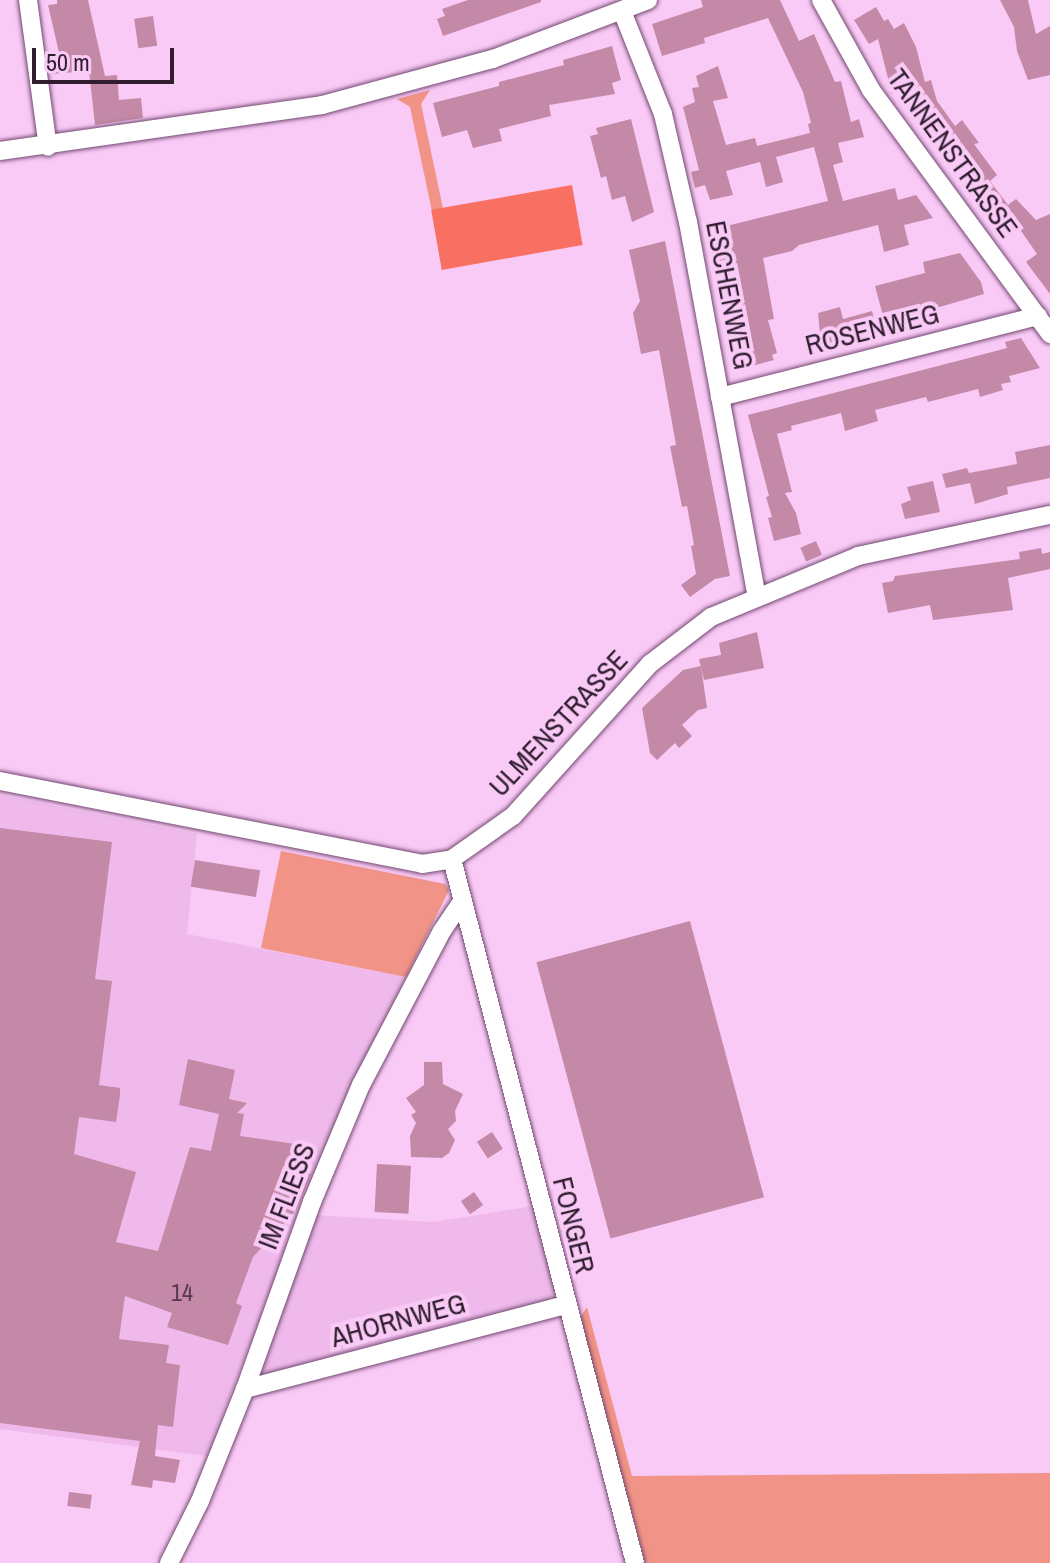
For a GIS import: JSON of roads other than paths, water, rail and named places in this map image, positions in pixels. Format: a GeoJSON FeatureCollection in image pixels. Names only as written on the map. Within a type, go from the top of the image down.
{"type":"FeatureCollection","features":[{"type":"Feature","properties":{"kind":"street"},"geometry":{"type":"LineString","coordinates":[[28,0],[48,147]]}},
{"type":"Feature","properties":{"kind":"street"},"geometry":{"type":"LineString","coordinates":[[0,151],[48,147],[322,105],[493,59],[648,0]]}},
{"type":"Feature","properties":{"kind":"street","name":"TANNENSTRASSE"},"geometry":{"type":"LineString","coordinates":[[821,0],[871,90],[1050,334]]}},
{"type":"Feature","properties":{"kind":"street","name":"ESCHENWEG"},"geometry":{"type":"LineString","coordinates":[[622,11],[663,114],[688,222],[757,597]]}},
{"type":"Feature","properties":{"kind":"street","name":"ROSENWEG"},"geometry":{"type":"LineString","coordinates":[[720,397],[1038,316]]}},
{"type":"Feature","properties":{"kind":"street","name":"ULMENSTRASSE"},"geometry":{"type":"LineString","coordinates":[[452,859],[513,816],[650,664],[711,617],[858,556],[1050,515]]}},
{"type":"Feature","properties":{"kind":"street"},"geometry":{"type":"LineString","coordinates":[[0,781],[422,864],[452,859],[463,900]]}},
{"type":"Feature","properties":{"kind":"street","name":"FONGER"},"geometry":{"type":"LineString","coordinates":[[463,900],[635,1563]]}},
{"type":"Feature","properties":{"kind":"street","name":"IM FLIESS"},"geometry":{"type":"LineString","coordinates":[[169,1563],[200,1501],[245,1389],[312,1202],[361,1085],[442,931],[463,900]]}},
{"type":"Feature","properties":{"kind":"street","name":"AHORNWEG"},"geometry":{"type":"LineString","coordinates":[[245,1389],[566,1305]]}}]}
